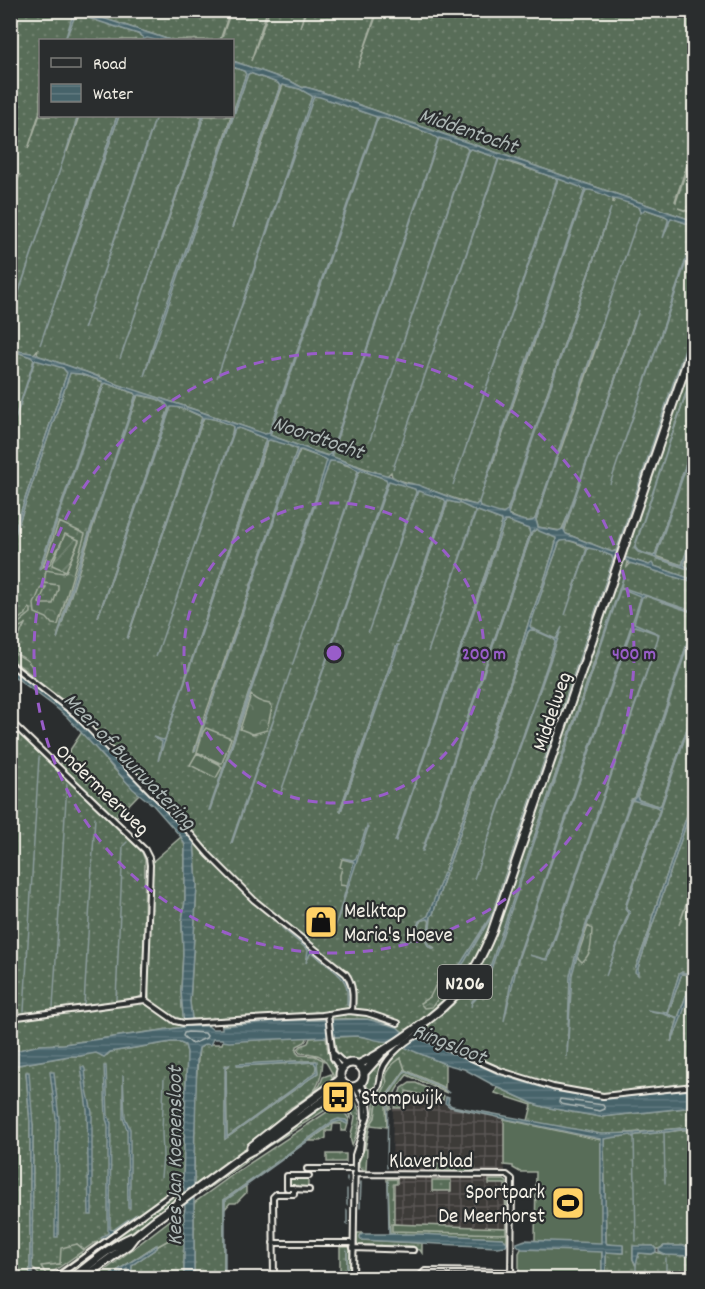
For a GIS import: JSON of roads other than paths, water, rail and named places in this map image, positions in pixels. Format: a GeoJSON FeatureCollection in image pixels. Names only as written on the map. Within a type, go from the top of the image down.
{"type":"FeatureCollection","features":[{"type":"Feature","properties":{"kind":"main road","name":"Middelweg"},"geometry":{"type":"LineString","coordinates":[[358,1065],[398,1045],[457,993],[477,964],[492,932],[694,342]]}},
{"type":"Feature","properties":{"kind":"main road","name":"Middelweg"},"geometry":{"type":"LineString","coordinates":[[364,1073],[381,1053]]}},
{"type":"Feature","properties":{"kind":"main road","name":"N206"},"geometry":{"type":"LineString","coordinates":[[344,1067],[350,1063],[358,1065]]}},
{"type":"Feature","properties":{"kind":"main road"},"geometry":{"type":"LineString","coordinates":[[358,1065],[364,1073]]}},
{"type":"Feature","properties":{"kind":"main road"},"geometry":{"type":"LineString","coordinates":[[343,1082],[340,1074],[344,1067]]}},
{"type":"Feature","properties":{"kind":"main road","name":"N206"},"geometry":{"type":"LineString","coordinates":[[358,1085],[364,1073]]}},
{"type":"Feature","properties":{"kind":"main road"},"geometry":{"type":"LineString","coordinates":[[343,1082],[358,1085]]}},
{"type":"Feature","properties":{"kind":"main road"},"geometry":{"type":"LineString","coordinates":[[72,1278],[123,1241],[135,1236],[245,1154],[298,1119],[343,1082]]}},
{"type":"Feature","properties":{"kind":"main road"},"geometry":{"type":"LineString","coordinates":[[83,1278],[128,1245],[135,1236]]}},
{"type":"Feature","properties":{"kind":"street"},"geometry":{"type":"LineString","coordinates":[[10,664],[75,714],[254,900],[346,974],[352,988],[352,1011]]}},
{"type":"Feature","properties":{"kind":"street","name":"Ondermeerweg"},"geometry":{"type":"LineString","coordinates":[[10,721],[119,824],[147,854],[150,865],[145,999]]}},
{"type":"Feature","properties":{"kind":"street"},"geometry":{"type":"LineString","coordinates":[[10,1018],[145,999],[175,1021],[186,1023],[322,1015],[329,1017],[352,1011],[398,1023]]}},
{"type":"Feature","properties":{"kind":"street"},"geometry":{"type":"LineString","coordinates":[[329,1017],[332,1051],[344,1067]]}},
{"type":"Feature","properties":{"kind":"street"},"geometry":{"type":"LineString","coordinates":[[411,1035],[426,1033],[444,1046],[509,1075],[589,1094],[603,1096],[694,1086]]}},
{"type":"Feature","properties":{"kind":"street"},"geometry":{"type":"LineString","coordinates":[[364,1097],[379,1087],[382,1068],[398,1045]]}},
{"type":"Feature","properties":{"kind":"street"},"geometry":{"type":"LineString","coordinates":[[358,1085],[364,1097]]}},
{"type":"Feature","properties":{"kind":"street"},"geometry":{"type":"LineString","coordinates":[[353,1278],[354,1172],[365,1121],[364,1097],[358,1085]]}},
{"type":"Feature","properties":{"kind":"street","name":"Klaverblad"},"geometry":{"type":"LineString","coordinates":[[307,1169],[507,1175],[512,1179],[511,1272]]}},
{"type":"Feature","properties":{"kind":"street"},"geometry":{"type":"LineString","coordinates":[[293,1192],[293,1188],[287,1188],[287,1176],[309,1176]]}},
{"type":"Feature","properties":{"kind":"street"},"geometry":{"type":"LineString","coordinates":[[55,1278],[178,1189]]}},
{"type":"Feature","properties":{"kind":"street"},"geometry":{"type":"LineString","coordinates":[[274,1278],[273,1197],[276,1194],[309,1190]]}},
{"type":"Feature","properties":{"kind":"street"},"geometry":{"type":"LineString","coordinates":[[273,1243],[413,1250]]}},
{"type":"Feature","properties":{"kind":"street"},"geometry":{"type":"LineString","coordinates":[[421,1278],[425,1271],[511,1272],[511,1278]]}},
{"type":"Feature","properties":{"kind":"water"},"geometry":{"type":"Polygon","coordinates":[[[68,11],[81,11],[167,39],[143,39],[138,34],[76,14],[65,39],[73,14],[68,11]]]}},
{"type":"Feature","properties":{"kind":"water"},"geometry":{"type":"Polygon","coordinates":[[[234,61],[303,88],[316,90],[694,221],[694,226],[671,218],[663,238],[668,221],[665,216],[645,209],[641,213],[640,208],[627,202],[586,190],[479,502],[480,507],[503,514],[507,511],[611,208],[508,513],[509,516],[523,520],[535,519],[639,216],[536,520],[538,527],[558,531],[563,529],[639,310],[564,530],[566,534],[612,552],[616,551],[694,322],[694,325],[493,914],[465,961],[439,998],[492,914],[613,560],[612,556],[588,548],[565,615],[587,548],[571,541],[559,543],[530,626],[556,639],[562,627],[474,879],[555,642],[554,639],[534,630],[528,632],[447,871],[445,870],[511,680],[556,538],[537,529],[532,532],[423,851],[530,534],[529,529],[508,521],[504,523],[396,841],[502,520],[476,512],[428,652],[475,512],[461,504],[448,501],[398,642],[446,502],[444,499],[418,491],[368,633],[416,492],[415,489],[389,481],[281,792],[387,482],[386,479],[359,471],[292,666],[358,471],[345,464],[330,461],[210,810],[327,460],[302,450],[298,452],[195,751],[297,449],[267,441],[158,761],[162,742],[153,737],[165,739],[266,439],[239,428],[235,429],[156,657],[231,438],[233,426],[214,419],[203,418],[127,639],[201,416],[183,408],[171,407],[98,617],[169,408],[157,399],[137,396],[86,545],[57,639],[74,577],[136,395],[104,384],[39,569],[103,383],[81,374],[70,373],[11,546],[67,373],[63,368],[35,360],[11,432],[34,360],[11,350],[11,346],[19,351],[36,354],[265,434],[269,433],[377,117],[314,96],[217,378],[312,96],[300,89],[282,85],[232,228],[280,86],[278,83],[248,74],[234,115],[246,74],[234,67],[234,61]],[[378,117],[270,435],[327,456],[331,453],[438,139],[419,129],[378,117]],[[439,138],[331,456],[405,483],[418,485],[476,505],[479,502],[585,189],[558,179],[453,485],[557,179],[499,159],[393,469],[498,160],[472,149],[468,151],[370,440],[468,149],[439,138]]]}},
{"type":"Feature","properties":{"kind":"water"},"geometry":{"type":"Polygon","coordinates":[[[78,117],[11,316],[78,117],[78,117]]]}},
{"type":"Feature","properties":{"kind":"water"},"geometry":{"type":"Polygon","coordinates":[[[117,117],[119,117],[40,345],[117,117]]]}},
{"type":"Feature","properties":{"kind":"water"},"geometry":{"type":"Polygon","coordinates":[[[156,117],[156,117],[146,148],[84,329],[156,117]]]}},
{"type":"Feature","properties":{"kind":"water"},"geometry":{"type":"Polygon","coordinates":[[[203,117],[204,117],[120,359],[203,117]]]}},
{"type":"Feature","properties":{"kind":"water"},"geometry":{"type":"Polygon","coordinates":[[[232,117],[233,117],[144,376],[232,117]]]}},
{"type":"Feature","properties":{"kind":"water"},"geometry":{"type":"Polygon","coordinates":[[[693,242],[610,484],[691,244],[693,242]]]}},
{"type":"Feature","properties":{"kind":"water"},"geometry":{"type":"Polygon","coordinates":[[[694,369],[635,547],[638,551],[655,555],[694,440],[656,556],[682,565],[694,530],[684,565],[694,571],[638,552],[634,548],[694,369]]]}},
{"type":"Feature","properties":{"kind":"water"},"geometry":{"type":"Polygon","coordinates":[[[624,557],[649,565],[652,563],[654,566],[694,580],[694,583],[629,563],[623,559],[624,557]]]}},
{"type":"Feature","properties":{"kind":"water"},"geometry":{"type":"Polygon","coordinates":[[[624,575],[621,587],[694,613],[646,596],[642,597],[634,623],[659,634],[658,638],[658,634],[635,626],[632,628],[519,957],[504,1021],[511,981],[519,954],[640,600],[640,596],[623,589],[620,590],[484,990],[471,1007],[472,1001],[482,990],[624,575]]]}},
{"type":"Feature","properties":{"kind":"water"},"geometry":{"type":"Polygon","coordinates":[[[694,623],[637,797],[639,800],[661,805],[694,708],[694,711],[655,826],[627,904],[626,908],[630,912],[606,976],[628,913],[625,909],[626,904],[660,809],[632,800],[625,819],[581,942],[572,975],[567,1057],[570,975],[578,947],[630,801],[637,793],[694,623]]]}},
{"type":"Feature","properties":{"kind":"water"},"geometry":{"type":"Polygon","coordinates":[[[658,639],[548,960],[529,955],[547,958],[658,639]]]}},
{"type":"Feature","properties":{"kind":"water"},"geometry":{"type":"Polygon","coordinates":[[[397,645],[399,645],[341,811],[340,810],[397,645]]]}},
{"type":"Feature","properties":{"kind":"water"},"geometry":{"type":"Polygon","coordinates":[[[10,667],[74,717],[194,842],[197,885],[190,1002],[192,1019],[188,1021],[189,1026],[222,1029],[222,1026],[275,1021],[367,1019],[397,1027],[403,1032],[500,1075],[554,1091],[604,1099],[694,1089],[694,1107],[601,1117],[544,1107],[497,1087],[464,1069],[445,1064],[389,1041],[361,1036],[229,1042],[213,1039],[210,1045],[206,1044],[199,1048],[197,1059],[194,1278],[184,1278],[183,1179],[187,1052],[185,1045],[171,1042],[110,1052],[104,1057],[96,1053],[11,1066],[10,1052],[40,1045],[64,1044],[184,1027],[181,991],[185,845],[181,837],[153,805],[133,789],[67,717],[11,674],[10,667]]]}},
{"type":"Feature","properties":{"kind":"water"},"geometry":{"type":"Polygon","coordinates":[[[291,669],[232,843],[231,843],[234,834],[291,669]]]}},
{"type":"Feature","properties":{"kind":"water"},"geometry":{"type":"Polygon","coordinates":[[[694,795],[694,801],[638,968],[638,975],[635,972],[636,967],[694,795]]]}},
{"type":"Feature","properties":{"kind":"water"},"geometry":{"type":"Polygon","coordinates":[[[367,826],[334,930],[354,862],[343,858],[353,860],[356,858],[367,826]]]}},
{"type":"Feature","properties":{"kind":"water"},"geometry":{"type":"Polygon","coordinates":[[[444,872],[446,873],[431,916],[427,941],[435,949],[429,947],[426,942],[430,921],[428,919],[420,921],[412,940],[400,940],[412,939],[419,921],[428,916],[444,872]]]}},
{"type":"Feature","properties":{"kind":"water"},"geometry":{"type":"Polygon","coordinates":[[[283,927],[344,976],[350,988],[349,1006],[347,1005],[346,986],[341,977],[312,953],[306,963],[308,950],[283,927]]]}},
{"type":"Feature","properties":{"kind":"water"},"geometry":{"type":"Polygon","coordinates":[[[694,969],[694,976],[689,995],[671,1042],[678,1019],[647,1010],[667,1013],[679,974],[682,972],[690,974],[694,969]],[[682,973],[668,1014],[678,1018],[693,977],[682,973]]]}},
{"type":"Feature","properties":{"kind":"water"},"geometry":{"type":"Polygon","coordinates":[[[317,1061],[318,1073],[225,1139],[225,1066],[229,1065],[226,1068],[227,1137],[316,1072],[314,1062],[238,1066],[237,1064],[317,1061]]]}},
{"type":"Feature","properties":{"kind":"water"},"geometry":{"type":"Polygon","coordinates":[[[104,1066],[106,1066],[108,1115],[111,1123],[110,1229],[113,1230],[140,1213],[103,1240],[101,1238],[108,1233],[108,1125],[104,1066]]]}},
{"type":"Feature","properties":{"kind":"water"},"geometry":{"type":"Polygon","coordinates":[[[81,1067],[85,1069],[92,1112],[92,1215],[89,1215],[87,1110],[81,1067]]]}},
{"type":"Feature","properties":{"kind":"water"},"geometry":{"type":"Polygon","coordinates":[[[26,1072],[29,1072],[33,1126],[32,1278],[30,1278],[30,1123],[26,1072]]]}},
{"type":"Feature","properties":{"kind":"water"},"geometry":{"type":"Polygon","coordinates":[[[50,1072],[54,1072],[59,1119],[58,1237],[55,1237],[56,1119],[50,1072]]]}},
{"type":"Feature","properties":{"kind":"water"},"geometry":{"type":"Polygon","coordinates":[[[123,1075],[125,1117],[130,1129],[130,1208],[128,1208],[127,1130],[123,1118],[123,1075]]]}},
{"type":"Feature","properties":{"kind":"water"},"geometry":{"type":"Polygon","coordinates":[[[446,1097],[449,1098],[448,1103],[452,1106],[601,1134],[693,1127],[694,1130],[684,1129],[604,1139],[606,1242],[623,1245],[623,1253],[606,1252],[606,1278],[602,1278],[602,1252],[522,1249],[517,1245],[525,1240],[601,1243],[601,1139],[450,1107],[445,1103],[446,1097]]]}},
{"type":"Feature","properties":{"kind":"water"},"geometry":{"type":"Polygon","coordinates":[[[338,1119],[346,1120],[348,1123],[341,1121],[333,1123],[225,1201],[224,1278],[224,1200],[338,1119]]]}},
{"type":"Feature","properties":{"kind":"water"},"geometry":{"type":"Polygon","coordinates":[[[362,1234],[502,1238],[507,1242],[506,1246],[497,1247],[362,1240],[360,1236],[362,1234]]]}},
{"type":"Feature","properties":{"kind":"water"},"geometry":{"type":"Polygon","coordinates":[[[694,1244],[694,1257],[665,1255],[659,1252],[659,1249],[664,1246],[693,1246],[694,1244]]]}},
{"type":"Feature","properties":{"kind":"water"},"geometry":{"type":"Polygon","coordinates":[[[157,1245],[157,1248],[132,1265],[131,1278],[128,1278],[127,1269],[112,1278],[106,1278],[157,1245]]]}},
{"type":"Feature","properties":{"kind":"water"},"geometry":{"type":"Polygon","coordinates":[[[633,1246],[653,1246],[656,1252],[639,1253],[636,1265],[633,1259],[633,1246]]]}},
{"type":"Feature","properties":{"kind":"waterway"},"geometry":{"type":"LineString","coordinates":[[24,1011],[39,757]]}},
{"type":"Feature","properties":{"kind":"waterway"},"geometry":{"type":"LineString","coordinates":[[53,1007],[67,784]]}},
{"type":"Feature","properties":{"kind":"waterway"},"geometry":{"type":"LineString","coordinates":[[84,1004],[95,817]]}},
{"type":"Feature","properties":{"kind":"waterway"},"geometry":{"type":"LineString","coordinates":[[116,999],[123,846],[127,842]]}},
{"type":"Feature","properties":{"kind":"waterway"},"geometry":{"type":"LineString","coordinates":[[387,1168],[388,1095],[405,1071],[449,1093]]}},
{"type":"Feature","properties":{"kind":"waterway","name":"Kees Jan Koenensloot"},"geometry":{"type":"LineString","coordinates":[[161,1177],[164,1079]]}},
{"type":"Feature","properties":{"kind":"waterway"},"geometry":{"type":"LineString","coordinates":[[664,1132],[665,1183]]}},
{"type":"Feature","properties":{"kind":"waterway"},"geometry":{"type":"LineString","coordinates":[[634,1134],[636,1241]]}},
{"type":"Feature","properties":{"kind":"waterway"},"geometry":{"type":"LineString","coordinates":[[388,1181],[389,1234]]}},
{"type":"Feature","properties":{"kind":"waterway"},"geometry":{"type":"LineString","coordinates":[[360,1208],[361,1182]]}},
{"type":"Feature","properties":{"kind":"waterway"},"geometry":{"type":"LineString","coordinates":[[347,1189],[347,1205]]}},
{"type":"Feature","properties":{"kind":"waterway"},"geometry":{"type":"LineString","coordinates":[[347,1210],[347,1225]]}},
{"type":"Feature","properties":{"kind":"waterway"},"geometry":{"type":"LineString","coordinates":[[347,1250],[347,1278]]}},
{"type":"Feature","properties":{"kind":"waterway"},"geometry":{"type":"LineString","coordinates":[[666,1258],[666,1278]]}},
{"type":"Feature","properties":{"kind":"waterway"},"geometry":{"type":"LineString","coordinates":[[636,1264],[636,1278]]}},
{"type":"Feature","properties":{"kind":"place","name":"Melktap Maria's Hoeve"},"geometry":{"type":"Point","coordinates":[321,922]}},
{"type":"Feature","properties":{"kind":"place","name":"Stompwijk"},"geometry":{"type":"Point","coordinates":[338,1097]}},
{"type":"Feature","properties":{"kind":"place","name":"Sportpark De Meerhorst"},"geometry":{"type":"Point","coordinates":[568,1203]}},
{"type":"Feature","properties":{"kind":"water label","name":"Middentocht"},"geometry":{"type":"Point","coordinates":[469,129]}},
{"type":"Feature","properties":{"kind":"water label","name":"Noordtocht"},"geometry":{"type":"Point","coordinates":[319,436]}},
{"type":"Feature","properties":{"kind":"water label","name":"Meer of Buurwatering"},"geometry":{"type":"Point","coordinates":[131,760]}},
{"type":"Feature","properties":{"kind":"water label","name":"Ringsloot"},"geometry":{"type":"Point","coordinates":[450,1042]}}]}
